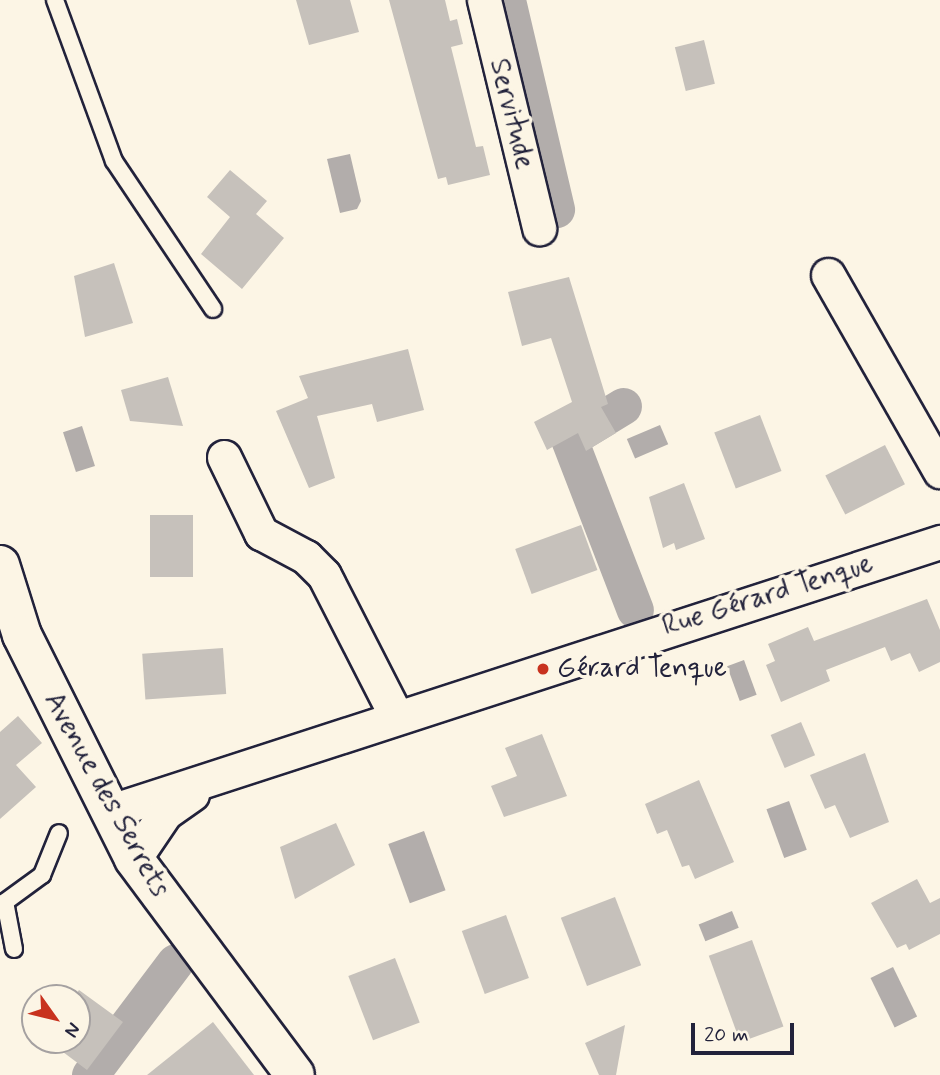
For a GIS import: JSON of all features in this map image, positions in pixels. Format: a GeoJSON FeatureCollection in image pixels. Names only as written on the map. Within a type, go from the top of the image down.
{"type":"FeatureCollection","features":[{"type":"Feature","properties":{"kind":"street","name":"Servitude"},"geometry":{"type":"LineString","coordinates":[[484,0],[539,228]]}},
{"type":"Feature","properties":{"kind":"street"},"geometry":{"type":"LineString","coordinates":[[828,275],[940,471]]}},
{"type":"Feature","properties":{"kind":"street"},"geometry":{"type":"LineString","coordinates":[[224,457],[261,533],[306,557],[324,575],[396,716]]}},
{"type":"Feature","properties":{"kind":"street","name":"Rue Gérard Tenque"},"geometry":{"type":"LineString","coordinates":[[111,811],[210,783],[396,716],[940,542]]}},
{"type":"Feature","properties":{"kind":"street","name":"Avenue des Serrets"},"geometry":{"type":"LineString","coordinates":[[0,565],[11,635],[111,811],[134,859],[295,1075]]}},
{"type":"Feature","properties":{"kind":"street","name":"Rue Gérard Tenque"},"geometry":{"type":"LineString","coordinates":[[134,859],[165,813],[210,783]]}},
{"type":"Feature","properties":{"kind":"lane"},"geometry":{"type":"LineString","coordinates":[[55,0],[114,161],[213,309]]}},
{"type":"Feature","properties":{"kind":"lane"},"geometry":{"type":"LineString","coordinates":[[14,949],[5,902],[42,875],[59,833]]}},
{"type":"Feature","properties":{"kind":"shaded area"},"geometry":{"type":"Polygon","coordinates":[[[350,154],[361,201],[357,209],[340,213],[327,159],[350,154]]]}},
{"type":"Feature","properties":{"kind":"shaded area"},"geometry":{"type":"Polygon","coordinates":[[[660,425],[668,444],[635,458],[627,439],[660,425]]]}},
{"type":"Feature","properties":{"kind":"shaded area"},"geometry":{"type":"Polygon","coordinates":[[[82,426],[95,466],[76,472],[63,432],[82,426]]]}},
{"type":"Feature","properties":{"kind":"shaded area"},"geometry":{"type":"Polygon","coordinates":[[[744,660],[757,695],[740,701],[727,666],[744,660]]]}},
{"type":"Feature","properties":{"kind":"shaded area"},"geometry":{"type":"Polygon","coordinates":[[[789,801],[807,850],[784,858],[766,809],[789,801]]]}},
{"type":"Feature","properties":{"kind":"shaded area"},"geometry":{"type":"Polygon","coordinates":[[[424,831],[446,890],[410,903],[388,844],[424,831]]]}},
{"type":"Feature","properties":{"kind":"shaded area"},"geometry":{"type":"Polygon","coordinates":[[[732,911],[739,928],[705,941],[699,924],[732,911]]]}},
{"type":"Feature","properties":{"kind":"shaded area"},"geometry":{"type":"Polygon","coordinates":[[[893,967],[917,1016],[895,1027],[871,978],[893,967]]]}},
{"type":"Feature","properties":{"kind":"building"},"geometry":{"type":"Polygon","coordinates":[[[296,0],[350,0],[359,32],[309,45],[296,0]]]}},
{"type":"Feature","properties":{"kind":"building"},"geometry":{"type":"Polygon","coordinates":[[[389,0],[445,0],[450,21],[457,19],[463,44],[451,47],[476,147],[483,146],[490,175],[448,185],[446,177],[438,179],[389,0]]]}},
{"type":"Feature","properties":{"kind":"building"},"geometry":{"type":"Polygon","coordinates":[[[704,40],[715,84],[686,91],[675,47],[704,40]]]}},
{"type":"Feature","properties":{"kind":"building"},"geometry":{"type":"Polygon","coordinates":[[[230,170],[267,201],[256,214],[284,238],[242,289],[201,254],[230,217],[207,197],[230,170]]]}},
{"type":"Feature","properties":{"kind":"building"},"geometry":{"type":"Polygon","coordinates":[[[114,263],[133,323],[85,337],[74,276],[114,263]]]}},
{"type":"Feature","properties":{"kind":"building"},"geometry":{"type":"Polygon","coordinates":[[[569,277],[608,404],[601,407],[616,433],[586,451],[578,433],[547,450],[534,422],[572,402],[551,338],[522,346],[508,292],[569,277]]]}},
{"type":"Feature","properties":{"kind":"building"},"geometry":{"type":"Polygon","coordinates":[[[408,349],[424,410],[377,422],[372,404],[317,416],[335,478],[309,488],[276,411],[308,398],[299,376],[408,349]]]}},
{"type":"Feature","properties":{"kind":"building"},"geometry":{"type":"Polygon","coordinates":[[[168,377],[183,426],[130,421],[121,390],[168,377]]]}},
{"type":"Feature","properties":{"kind":"building"},"geometry":{"type":"Polygon","coordinates":[[[760,415],[782,471],[736,489],[714,433],[760,415]]]}},
{"type":"Feature","properties":{"kind":"building"},"geometry":{"type":"Polygon","coordinates":[[[885,445],[905,484],[845,515],[825,475],[885,445]]]}},
{"type":"Feature","properties":{"kind":"building"},"geometry":{"type":"Polygon","coordinates":[[[684,483],[705,539],[676,550],[674,543],[663,548],[649,497],[684,483]]]}},
{"type":"Feature","properties":{"kind":"building"},"geometry":{"type":"Polygon","coordinates":[[[150,515],[193,515],[193,577],[150,577],[150,515]]]}},
{"type":"Feature","properties":{"kind":"building"},"geometry":{"type":"Polygon","coordinates":[[[581,525],[597,570],[532,594],[515,549],[581,525]]]}},
{"type":"Feature","properties":{"kind":"building"},"geometry":{"type":"Polygon","coordinates":[[[927,599],[940,630],[940,662],[919,672],[910,653],[891,661],[885,647],[826,670],[830,681],[781,702],[766,665],[775,661],[768,644],[808,627],[814,641],[927,599]]]}},
{"type":"Feature","properties":{"kind":"building"},"geometry":{"type":"Polygon","coordinates":[[[223,648],[226,694],[145,700],[142,654],[223,648]]]}},
{"type":"Feature","properties":{"kind":"building"},"geometry":{"type":"Polygon","coordinates":[[[18,716],[42,743],[16,765],[36,787],[0,819],[0,732],[18,716]]]}},
{"type":"Feature","properties":{"kind":"building"},"geometry":{"type":"Polygon","coordinates":[[[801,722],[815,755],[785,768],[771,735],[801,722]]]}},
{"type":"Feature","properties":{"kind":"building"},"geometry":{"type":"Polygon","coordinates":[[[542,734],[567,796],[504,817],[491,786],[517,776],[505,748],[542,734]]]}},
{"type":"Feature","properties":{"kind":"building"},"geometry":{"type":"Polygon","coordinates":[[[865,753],[889,822],[850,838],[835,805],[825,809],[810,775],[865,753]]]}},
{"type":"Feature","properties":{"kind":"building"},"geometry":{"type":"Polygon","coordinates":[[[699,780],[734,862],[695,879],[689,865],[682,867],[667,830],[657,834],[645,804],[699,780]]]}},
{"type":"Feature","properties":{"kind":"building"},"geometry":{"type":"Polygon","coordinates":[[[336,823],[355,865],[295,899],[280,847],[336,823]]]}},
{"type":"Feature","properties":{"kind":"building"},"geometry":{"type":"Polygon","coordinates":[[[917,879],[930,903],[940,898],[940,934],[909,950],[906,944],[897,948],[871,903],[917,879]]]}},
{"type":"Feature","properties":{"kind":"building"},"geometry":{"type":"Polygon","coordinates":[[[615,897],[641,965],[587,986],[561,918],[615,897]]]}},
{"type":"Feature","properties":{"kind":"building"},"geometry":{"type":"Polygon","coordinates":[[[506,915],[529,978],[485,994],[462,931],[506,915]]]}},
{"type":"Feature","properties":{"kind":"building"},"geometry":{"type":"Polygon","coordinates":[[[752,940],[783,1026],[740,1042],[709,956],[752,940]]]}},
{"type":"Feature","properties":{"kind":"building"},"geometry":{"type":"Polygon","coordinates":[[[395,958],[420,1022],[373,1040],[348,976],[395,958]]]}},
{"type":"Feature","properties":{"kind":"building"},"geometry":{"type":"Polygon","coordinates":[[[91,999],[123,1022],[87,1070],[66,1054],[91,1054],[91,999]]]}},
{"type":"Feature","properties":{"kind":"building"},"geometry":{"type":"Polygon","coordinates":[[[213,1022],[254,1075],[147,1075],[213,1022]]]}},
{"type":"Feature","properties":{"kind":"building"},"geometry":{"type":"Polygon","coordinates":[[[625,1025],[616,1075],[599,1075],[585,1043],[625,1025]]]}},
{"type":"Feature","properties":{"kind":"waterway"},"geometry":{"type":"LineString","coordinates":[[507,0],[556,209]]}},
{"type":"Feature","properties":{"kind":"waterway"},"geometry":{"type":"LineString","coordinates":[[623,406],[569,439],[635,610]]}},
{"type":"Feature","properties":{"kind":"waterway"},"geometry":{"type":"LineString","coordinates":[[90,1075],[175,962]]}},
{"type":"Feature","properties":{"kind":"place","name":"Gérard Tenque"},"geometry":{"type":"Point","coordinates":[543,669]}}]}
